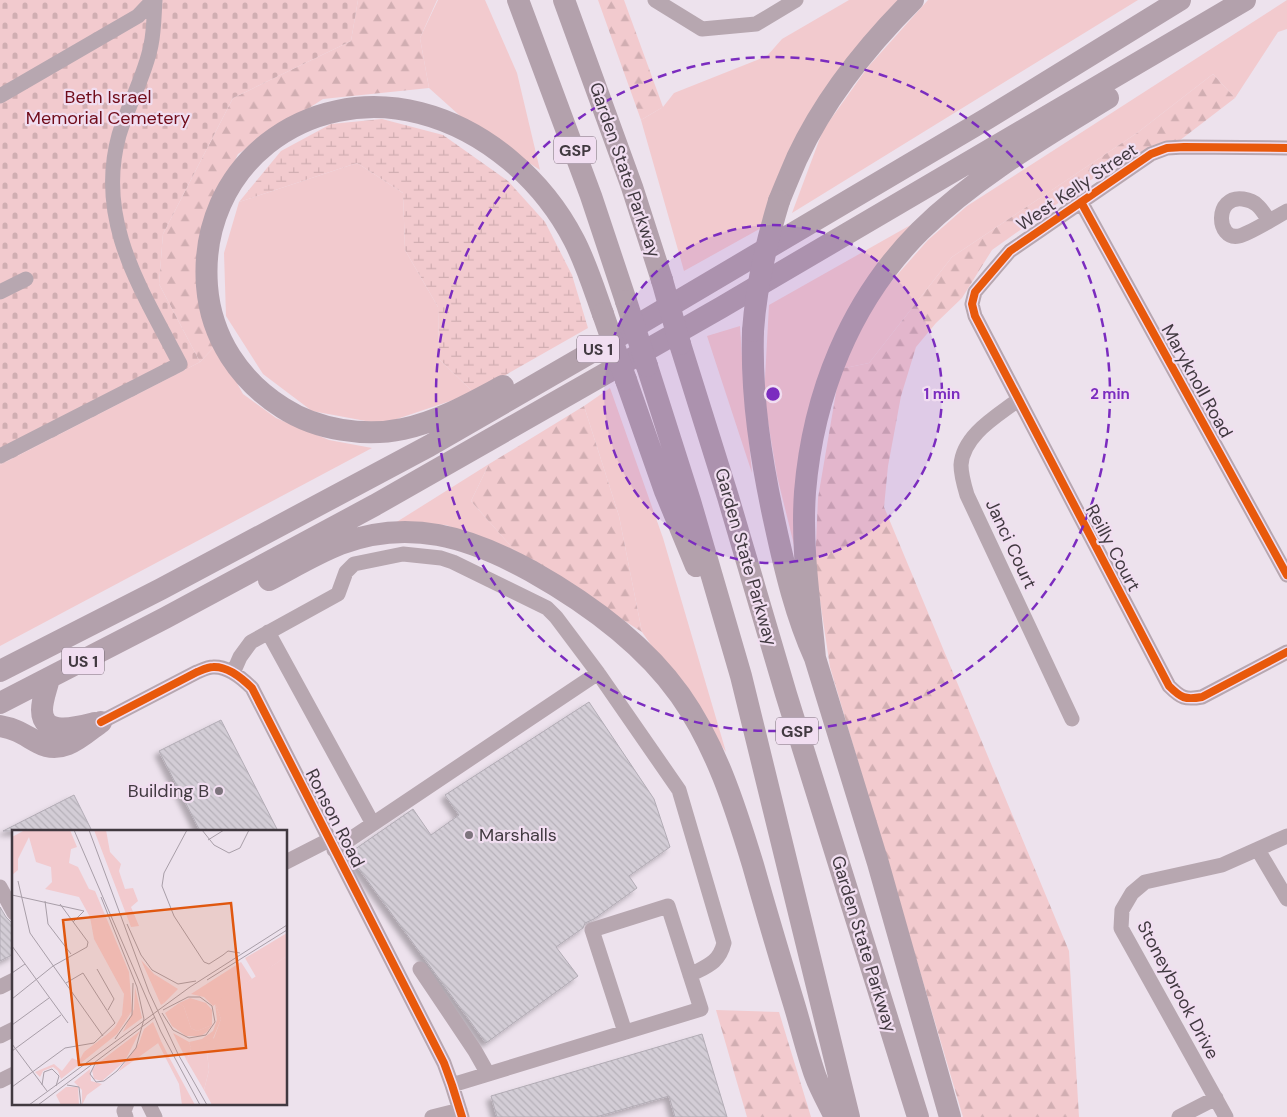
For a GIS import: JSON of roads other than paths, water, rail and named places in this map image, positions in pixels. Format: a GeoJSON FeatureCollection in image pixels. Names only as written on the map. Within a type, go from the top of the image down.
{"type":"FeatureCollection","features":[{"type":"Feature","properties":{"kind":"highway","name":"GSP"},"geometry":{"type":"LineString","coordinates":[[518,0],[591,196],[690,501],[741,676],[849,1117]]}},
{"type":"Feature","properties":{"kind":"highway","name":"Garden State Parkway"},"geometry":{"type":"LineString","coordinates":[[564,0],[632,187],[662,280],[786,694],[918,1117]]}},
{"type":"Feature","properties":{"kind":"highway"},"geometry":{"type":"LineString","coordinates":[[913,0],[862,56],[839,86],[815,124],[797,158],[779,201],[761,267],[755,301],[752,368],[763,465],[781,552],[792,594],[806,638],[815,658],[878,863],[950,1117]]}},
{"type":"Feature","properties":{"kind":"highway"},"geometry":{"type":"LineString","coordinates":[[988,118],[1153,0]]}},
{"type":"Feature","properties":{"kind":"highway","name":"US 1"},"geometry":{"type":"LineString","coordinates":[[0,671],[161,590],[429,446],[598,349],[988,118],[1180,0]]}},
{"type":"Feature","properties":{"kind":"highway","name":"US 1"},"geometry":{"type":"LineString","coordinates":[[0,703],[165,618],[462,456],[730,302],[1245,0]]}},
{"type":"Feature","properties":{"kind":"highway"},"geometry":{"type":"LineString","coordinates":[[815,658],[805,558],[805,494],[808,466],[821,400],[832,368],[859,312],[878,282],[896,257],[950,204],[1015,156],[1185,49],[1255,0]]}},
{"type":"Feature","properties":{"kind":"highway"},"geometry":{"type":"LineString","coordinates":[[598,349],[520,377],[455,412],[421,425],[384,432],[347,430],[326,426],[290,413],[272,401],[243,375],[223,344],[211,311],[207,279],[208,248],[215,217],[227,190],[244,166],[267,143],[307,119],[339,110],[373,107],[409,110],[443,121],[477,138],[509,160],[540,189],[574,240],[603,314],[665,491],[741,676]]}},
{"type":"Feature","properties":{"kind":"highway"},"geometry":{"type":"LineString","coordinates":[[165,618],[238,596],[314,556],[342,544],[375,535],[404,532],[450,536],[481,546],[537,575],[592,610],[653,663],[666,678],[690,711],[710,749],[735,808],[815,1077],[835,1117]]}},
{"type":"Feature","properties":{"kind":"highway"},"geometry":{"type":"LineString","coordinates":[[49,678],[42,712],[48,725],[64,729],[101,722]]}},
{"type":"Feature","properties":{"kind":"highway"},"geometry":{"type":"LineString","coordinates":[[0,726],[20,731],[40,744],[57,747],[74,742],[101,722]]}},
{"type":"Feature","properties":{"kind":"street"},"geometry":{"type":"LineString","coordinates":[[0,96],[138,16],[154,0]]}},
{"type":"Feature","properties":{"kind":"street"},"geometry":{"type":"LineString","coordinates":[[0,456],[180,364],[124,249],[117,225],[113,199],[113,176],[120,135],[151,46],[154,0]]}},
{"type":"Feature","properties":{"kind":"street"},"geometry":{"type":"LineString","coordinates":[[655,0],[702,29],[756,24],[796,0]]}},
{"type":"Feature","properties":{"kind":"street","name":"West Kelly Street"},"geometry":{"type":"LineString","coordinates":[[972,304],[975,292],[1010,251],[1151,154],[1167,148],[1184,147],[1287,148]]}},
{"type":"Feature","properties":{"kind":"street","name":"Maryknoll Road"},"geometry":{"type":"LineString","coordinates":[[1081,202],[1287,575]]}},
{"type":"Feature","properties":{"kind":"street"},"geometry":{"type":"LineString","coordinates":[[1269,220],[1287,211]]}},
{"type":"Feature","properties":{"kind":"street"},"geometry":{"type":"LineString","coordinates":[[0,292],[26,278]]}},
{"type":"Feature","properties":{"kind":"street","name":"Reilly Court"},"geometry":{"type":"LineString","coordinates":[[972,304],[975,316],[1018,400],[1169,686],[1178,695],[1188,699],[1202,697],[1287,652]]}},
{"type":"Feature","properties":{"kind":"street","name":"Janci Court"},"geometry":{"type":"LineString","coordinates":[[1018,400],[974,435],[966,448],[961,464],[962,478],[967,495],[1072,719]]}},
{"type":"Feature","properties":{"kind":"street"},"geometry":{"type":"LineString","coordinates":[[101,722],[198,672],[212,667],[233,672],[240,657],[251,642],[338,594],[346,572],[354,564],[403,554],[441,558],[548,608],[598,673],[679,790],[724,943],[722,952],[716,961],[690,975]]}},
{"type":"Feature","properties":{"kind":"street"},"geometry":{"type":"LineString","coordinates":[[268,632],[373,824]]}},
{"type":"Feature","properties":{"kind":"street","name":"Ronson Road"},"geometry":{"type":"LineString","coordinates":[[233,672],[252,688],[444,1063],[461,1114]]}},
{"type":"Feature","properties":{"kind":"street"},"geometry":{"type":"LineString","coordinates":[[288,861],[332,845],[373,824],[598,673]]}},
{"type":"Feature","properties":{"kind":"street"},"geometry":{"type":"LineString","coordinates":[[1287,836],[1258,850],[1287,899]]}},
{"type":"Feature","properties":{"kind":"street","name":"Stoneybrook Drive"},"geometry":{"type":"LineString","coordinates":[[1226,1117],[1121,928],[1122,910],[1132,893],[1145,882],[1222,866],[1258,850]]}},
{"type":"Feature","properties":{"kind":"street"},"geometry":{"type":"LineString","coordinates":[[0,887],[12,910]]}},
{"type":"Feature","properties":{"kind":"street"},"geometry":{"type":"LineString","coordinates":[[452,1085],[701,1009],[668,906],[592,930],[625,1032]]}},
{"type":"Feature","properties":{"kind":"street"},"geometry":{"type":"LineString","coordinates":[[420,969],[475,1051],[488,1074]]}},
{"type":"Feature","properties":{"kind":"street"},"geometry":{"type":"LineString","coordinates":[[0,987],[12,981]]}},
{"type":"Feature","properties":{"kind":"street"},"geometry":{"type":"LineString","coordinates":[[0,1036],[12,1030]]}},
{"type":"Feature","properties":{"kind":"street"},"geometry":{"type":"LineString","coordinates":[[0,1081],[12,1075]]}},
{"type":"Feature","properties":{"kind":"street"},"geometry":{"type":"LineString","coordinates":[[1178,1117],[1216,1098]]}},
{"type":"Feature","properties":{"kind":"street"},"geometry":{"type":"LineString","coordinates":[[126,1117],[124,1111],[127,1104]]}},
{"type":"Feature","properties":{"kind":"street"},"geometry":{"type":"LineString","coordinates":[[148,1104],[155,1117]]}},
{"type":"Feature","properties":{"kind":"street"},"geometry":{"type":"LineString","coordinates":[[432,1117],[461,1114]]}},
{"type":"Feature","properties":{"kind":"place","name":"Building B"},"geometry":{"type":"Point","coordinates":[219,791]}},
{"type":"Feature","properties":{"kind":"place","name":"Marshalls"},"geometry":{"type":"Point","coordinates":[469,835]}},
{"type":"Feature","properties":{"kind":"park label","name":"Beth Israel Memorial Cemetery"},"geometry":{"type":"Point","coordinates":[108,107]}}]}
